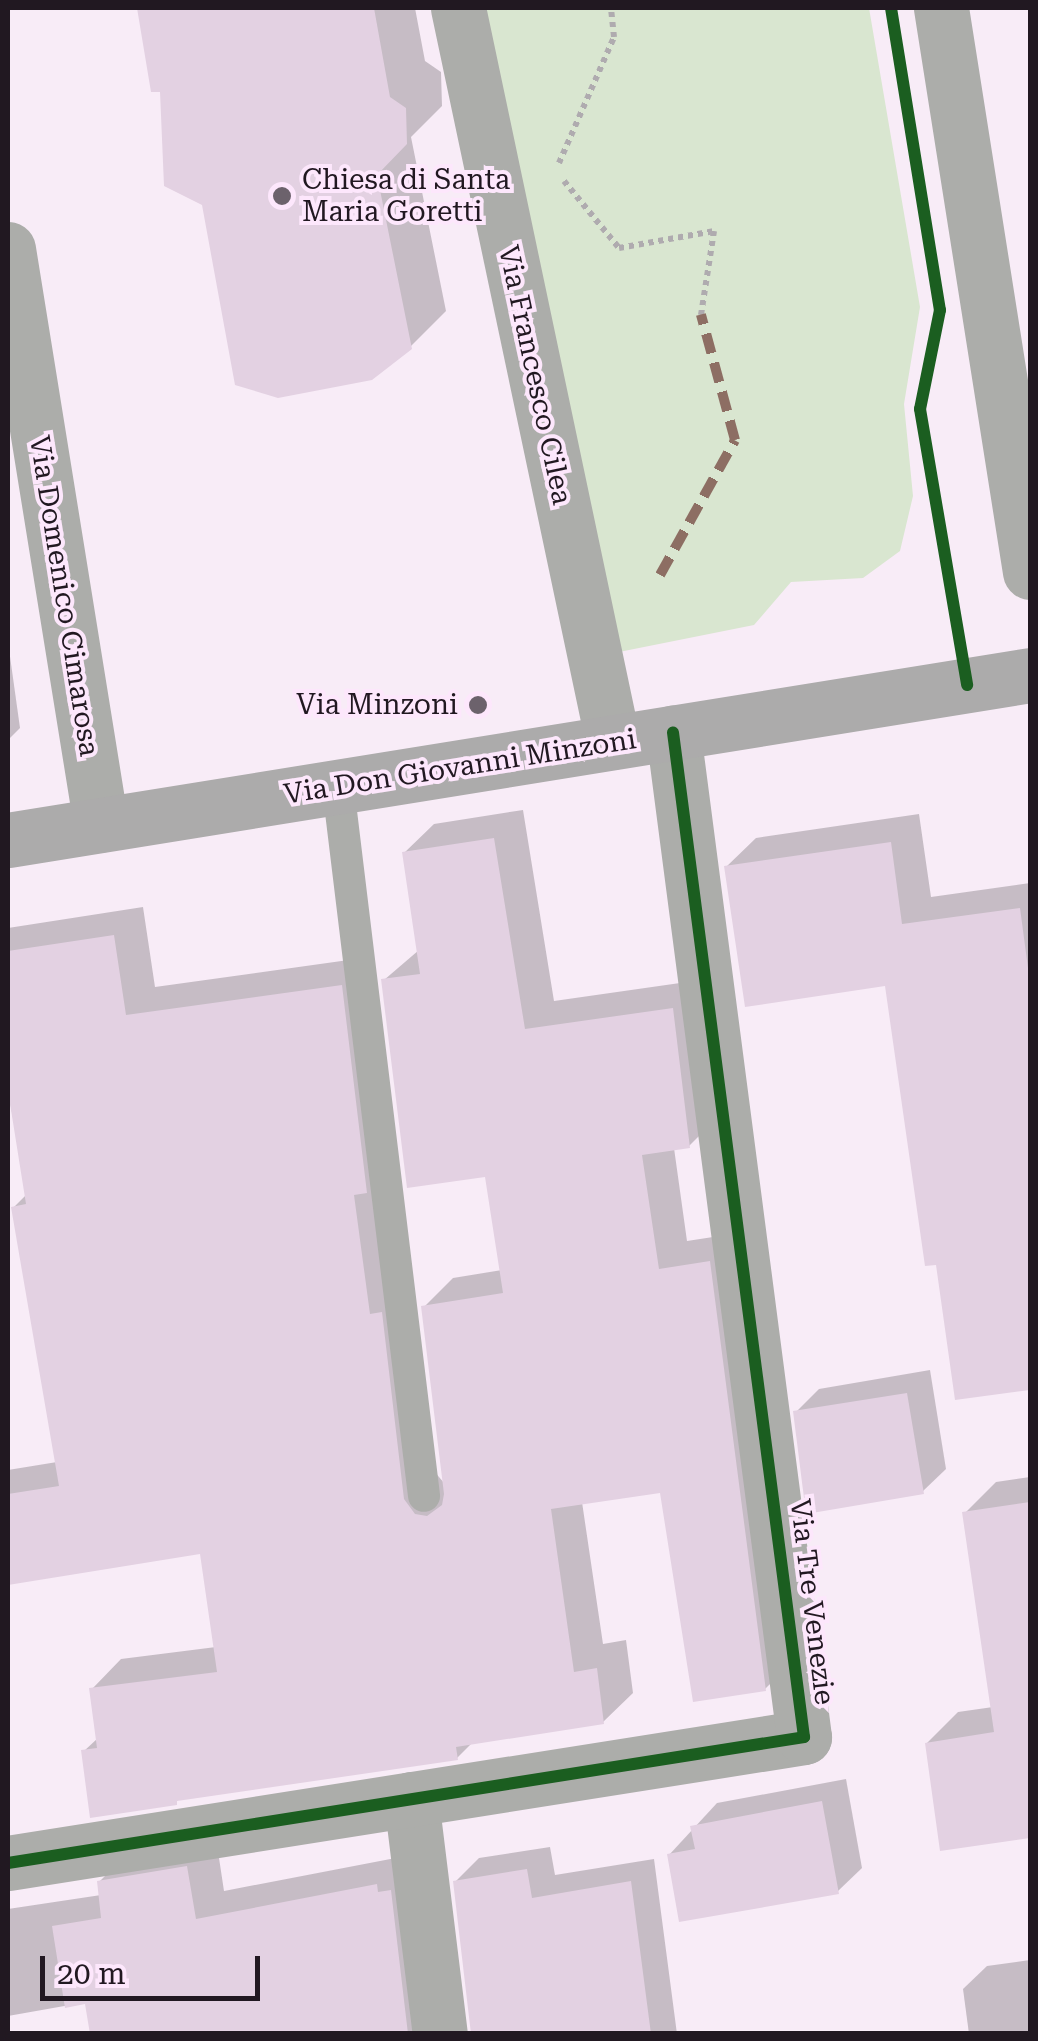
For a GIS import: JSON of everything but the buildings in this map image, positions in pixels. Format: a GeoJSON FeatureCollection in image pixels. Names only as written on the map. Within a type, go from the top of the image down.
{"type":"FeatureCollection","features":[{"type":"Feature","properties":{"kind":"street","name":"Via Francesco Cilea"},"geometry":{"type":"LineString","coordinates":[[458,8],[613,742]]}},
{"type":"Feature","properties":{"kind":"street"},"geometry":{"type":"LineString","coordinates":[[940,8],[1030,572]]}},
{"type":"Feature","properties":{"kind":"street","name":"Via Domenico Cimarosa"},"geometry":{"type":"LineString","coordinates":[[8,249],[101,825]]}},
{"type":"Feature","properties":{"kind":"street","name":"Via Don Giovanni Minzoni"},"geometry":{"type":"LineString","coordinates":[[8,840],[1030,674]]}},
{"type":"Feature","properties":{"kind":"street","name":"Via Tre Venezie"},"geometry":{"type":"LineString","coordinates":[[8,1863],[804,1737],[673,733]]}},
{"type":"Feature","properties":{"kind":"street"},"geometry":{"type":"LineString","coordinates":[[411,1800],[440,2034]]}},
{"type":"Feature","properties":{"kind":"lane"},"geometry":{"type":"LineString","coordinates":[[338,787],[424,1496]]}},
{"type":"Feature","properties":{"kind":"path"},"geometry":{"type":"LineString","coordinates":[[611,8],[614,37],[556,172],[619,248],[714,230],[701,316]]}},
{"type":"Feature","properties":{"kind":"green space"},"geometry":{"type":"Polygon","coordinates":[[[483,8],[869,8],[920,307],[904,404],[913,496],[900,551],[863,578],[791,582],[754,625],[619,652],[483,8]]]}},
{"type":"Feature","properties":{"kind":"marked path"},"geometry":{"type":"LineString","coordinates":[[660,575],[735,440],[701,315]]}},
{"type":"Feature","properties":{"kind":"cycle path"},"geometry":{"type":"LineString","coordinates":[[891,8],[940,310],[920,409],[967,685]]}},
{"type":"Feature","properties":{"kind":"cycle path"},"geometry":{"type":"LineString","coordinates":[[8,1863],[804,1737],[673,733]]}},
{"type":"Feature","properties":{"kind":"place","name":"Chiesa di Santa Maria Goretti"},"geometry":{"type":"Point","coordinates":[282,196]}},
{"type":"Feature","properties":{"kind":"place","name":"Via Minzoni"},"geometry":{"type":"Point","coordinates":[478,705]}}]}
